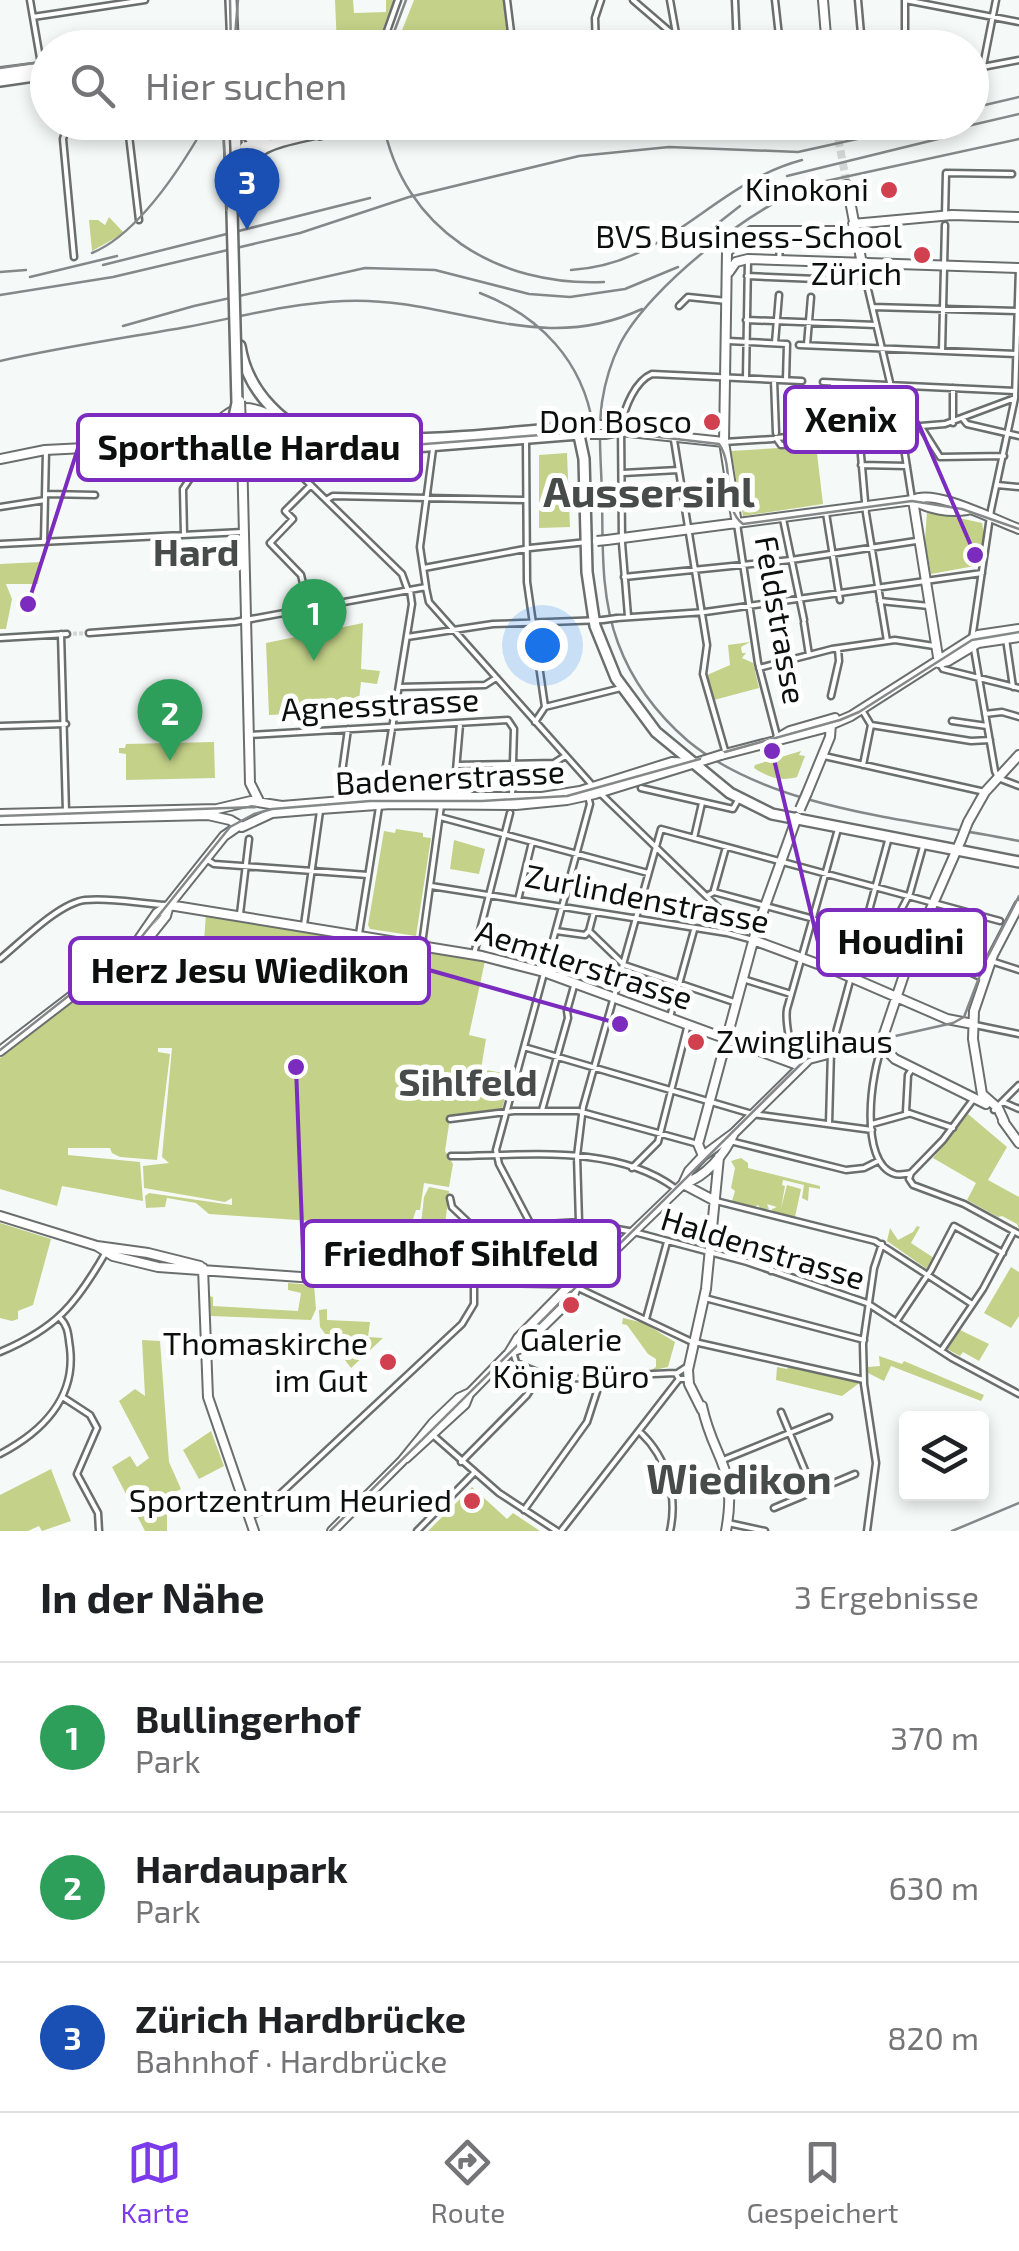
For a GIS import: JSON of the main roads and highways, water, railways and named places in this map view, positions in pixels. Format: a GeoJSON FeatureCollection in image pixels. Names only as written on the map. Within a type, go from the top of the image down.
{"type":"FeatureCollection","features":[{"type":"Feature","properties":{"kind":"main road"},"geometry":{"type":"LineString","coordinates":[[230,0],[231,30]]}},
{"type":"Feature","properties":{"kind":"main road"},"geometry":{"type":"LineString","coordinates":[[0,73],[30,72]]}},
{"type":"Feature","properties":{"kind":"main road"},"geometry":{"type":"LineString","coordinates":[[0,81],[30,74]]}},
{"type":"Feature","properties":{"kind":"main road"},"geometry":{"type":"LineString","coordinates":[[238,140],[237,402],[230,438],[222,450],[213,454],[202,452],[193,440],[230,419],[251,414],[271,420],[316,445],[526,440],[584,430]]}},
{"type":"Feature","properties":{"kind":"main road"},"geometry":{"type":"LineString","coordinates":[[255,140],[266,143]]}},
{"type":"Feature","properties":{"kind":"main road"},"geometry":{"type":"LineString","coordinates":[[239,147],[277,140]]}},
{"type":"Feature","properties":{"kind":"main road"},"geometry":{"type":"LineString","coordinates":[[237,176],[256,151],[289,140]]}},
{"type":"Feature","properties":{"kind":"main road"},"geometry":{"type":"LineString","coordinates":[[239,147],[240,346],[250,382],[262,398],[298,426],[331,439],[430,443],[584,430]]}},
{"type":"Feature","properties":{"kind":"main road"},"geometry":{"type":"LineString","coordinates":[[584,430],[592,542],[588,588],[606,659],[621,688],[650,726],[739,798],[796,820],[924,843],[959,844],[1018,860]]}},
{"type":"Feature","properties":{"kind":"tunnel"},"geometry":{"type":"LineString","coordinates":[[838,140],[847,185]]}},
{"type":"Feature","properties":{"kind":"tunnel"},"geometry":{"type":"LineString","coordinates":[[67,634],[89,633]]}},
{"type":"Feature","properties":{"kind":"tram line"},"geometry":{"type":"LineString","coordinates":[[230,0],[231,30]]}},
{"type":"Feature","properties":{"kind":"tram line"},"geometry":{"type":"LineString","coordinates":[[0,68],[30,64]]}},
{"type":"Feature","properties":{"kind":"tram line"},"geometry":{"type":"LineString","coordinates":[[224,140],[237,449],[247,462],[258,463],[305,443],[412,445],[616,432],[719,444],[724,453],[732,508],[743,524],[912,501],[962,509],[1019,529]]}},
{"type":"Feature","properties":{"kind":"tram line"},"geometry":{"type":"LineString","coordinates":[[270,457],[259,458],[253,453],[251,445],[257,437],[304,440]]}},
{"type":"Feature","properties":{"kind":"tram line"},"geometry":{"type":"LineString","coordinates":[[0,1050],[139,940],[230,827],[254,814],[370,801],[567,796],[840,720],[859,712],[972,640],[1019,632]]}},
{"type":"Feature","properties":{"kind":"tram line"},"geometry":{"type":"LineString","coordinates":[[0,816],[256,807]]}},
{"type":"Feature","properties":{"kind":"tram line"},"geometry":{"type":"LineString","coordinates":[[330,1531],[806,1059],[964,1017],[985,962],[1019,896]]}},
{"type":"Feature","properties":{"kind":"railway"},"geometry":{"type":"LineString","coordinates":[[236,30],[238,0]]}},
{"type":"Feature","properties":{"kind":"railway"},"geometry":{"type":"LineString","coordinates":[[395,30],[406,0]]}},
{"type":"Feature","properties":{"kind":"railway"},"geometry":{"type":"LineString","coordinates":[[989,104],[1019,97]]}},
{"type":"Feature","properties":{"kind":"railway"},"geometry":{"type":"LineString","coordinates":[[989,121],[1019,114]]}},
{"type":"Feature","properties":{"kind":"railway"},"geometry":{"type":"LineString","coordinates":[[1019,139],[817,183],[792,193],[736,228],[679,273],[634,322],[609,372],[600,436],[604,569],[612,625],[638,684],[677,731],[722,764],[802,798],[1019,841]]}},
{"type":"Feature","properties":{"kind":"railway"},"geometry":{"type":"LineString","coordinates":[[92,253],[109,244],[142,215],[196,140]]}},
{"type":"Feature","properties":{"kind":"railway"},"geometry":{"type":"LineString","coordinates":[[388,140],[411,193],[434,221],[462,244],[493,262],[528,274],[565,281],[604,282]]}},
{"type":"Feature","properties":{"kind":"railway"},"geometry":{"type":"LineString","coordinates":[[0,295],[113,277],[300,233],[409,197],[579,156],[669,147],[798,152],[852,140]]}},
{"type":"Feature","properties":{"kind":"railway"},"geometry":{"type":"LineString","coordinates":[[787,176],[934,140]]}},
{"type":"Feature","properties":{"kind":"railway"},"geometry":{"type":"LineString","coordinates":[[571,270],[606,265],[636,254],[742,186],[802,160]]}},
{"type":"Feature","properties":{"kind":"railway"},"geometry":{"type":"LineString","coordinates":[[103,265],[370,198]]}},
{"type":"Feature","properties":{"kind":"railway"},"geometry":{"type":"LineString","coordinates":[[685,249],[740,206]]}},
{"type":"Feature","properties":{"kind":"railway"},"geometry":{"type":"LineString","coordinates":[[30,277],[117,256]]}},
{"type":"Feature","properties":{"kind":"railway"},"geometry":{"type":"LineString","coordinates":[[123,326],[365,268],[435,270],[529,294],[570,297],[625,289],[678,267]]}},
{"type":"Feature","properties":{"kind":"railway"},"geometry":{"type":"LineString","coordinates":[[0,272],[26,270]]}},
{"type":"Feature","properties":{"kind":"railway"},"geometry":{"type":"LineString","coordinates":[[480,293],[522,314],[555,344],[580,381],[593,426]]}},
{"type":"Feature","properties":{"kind":"railway"},"geometry":{"type":"LineString","coordinates":[[0,361],[324,302],[384,302],[494,322],[566,328],[603,323],[642,309]]}},
{"type":"Feature","properties":{"kind":"railway"},"geometry":{"type":"LineString","coordinates":[[952,1531],[1019,1503]]}},
{"type":"Feature","properties":{"kind":"place","name":"Kinokoni"},"geometry":{"type":"Point","coordinates":[889,190]}},
{"type":"Feature","properties":{"kind":"place","name":"Zürich Hardbrücke"},"geometry":{"type":"Point","coordinates":[247,230]}},
{"type":"Feature","properties":{"kind":"place","name":"BVS Business-School Zürich"},"geometry":{"type":"Point","coordinates":[922,255]}},
{"type":"Feature","properties":{"kind":"place","name":"Don Bosco"},"geometry":{"type":"Point","coordinates":[712,422]}},
{"type":"Feature","properties":{"kind":"place","name":"Xenix"},"geometry":{"type":"Point","coordinates":[975,555]}},
{"type":"Feature","properties":{"kind":"place","name":"Sporthalle Hardau"},"geometry":{"type":"Point","coordinates":[28,604]}},
{"type":"Feature","properties":{"kind":"place","name":"Bullingerhof"},"geometry":{"type":"Point","coordinates":[314,661]}},
{"type":"Feature","properties":{"kind":"place","name":"Houdini"},"geometry":{"type":"Point","coordinates":[772,751]}},
{"type":"Feature","properties":{"kind":"place","name":"Hardaupark"},"geometry":{"type":"Point","coordinates":[170,761]}},
{"type":"Feature","properties":{"kind":"place","name":"Herz Jesu Wiedikon"},"geometry":{"type":"Point","coordinates":[620,1024]}},
{"type":"Feature","properties":{"kind":"place","name":"Zwinglihaus"},"geometry":{"type":"Point","coordinates":[696,1042]}},
{"type":"Feature","properties":{"kind":"place","name":"Friedhof Sihlfeld"},"geometry":{"type":"Point","coordinates":[296,1067]}},
{"type":"Feature","properties":{"kind":"place","name":"Galerie König Büro"},"geometry":{"type":"Point","coordinates":[571,1305]}},
{"type":"Feature","properties":{"kind":"place","name":"Thomaskirche im Gut"},"geometry":{"type":"Point","coordinates":[388,1362]}},
{"type":"Feature","properties":{"kind":"place","name":"Sportzentrum Heuried"},"geometry":{"type":"Point","coordinates":[472,1501]}},
{"type":"Feature","properties":{"kind":"district","name":"Aussersihl"},"geometry":{"type":"Point","coordinates":[649,492]}},
{"type":"Feature","properties":{"kind":"district","name":"Hard"},"geometry":{"type":"Point","coordinates":[196,553]}},
{"type":"Feature","properties":{"kind":"district","name":"Sihlfeld"},"geometry":{"type":"Point","coordinates":[468,1083]}},
{"type":"Feature","properties":{"kind":"district","name":"Wiedikon"},"geometry":{"type":"Point","coordinates":[739,1479]}}]}
